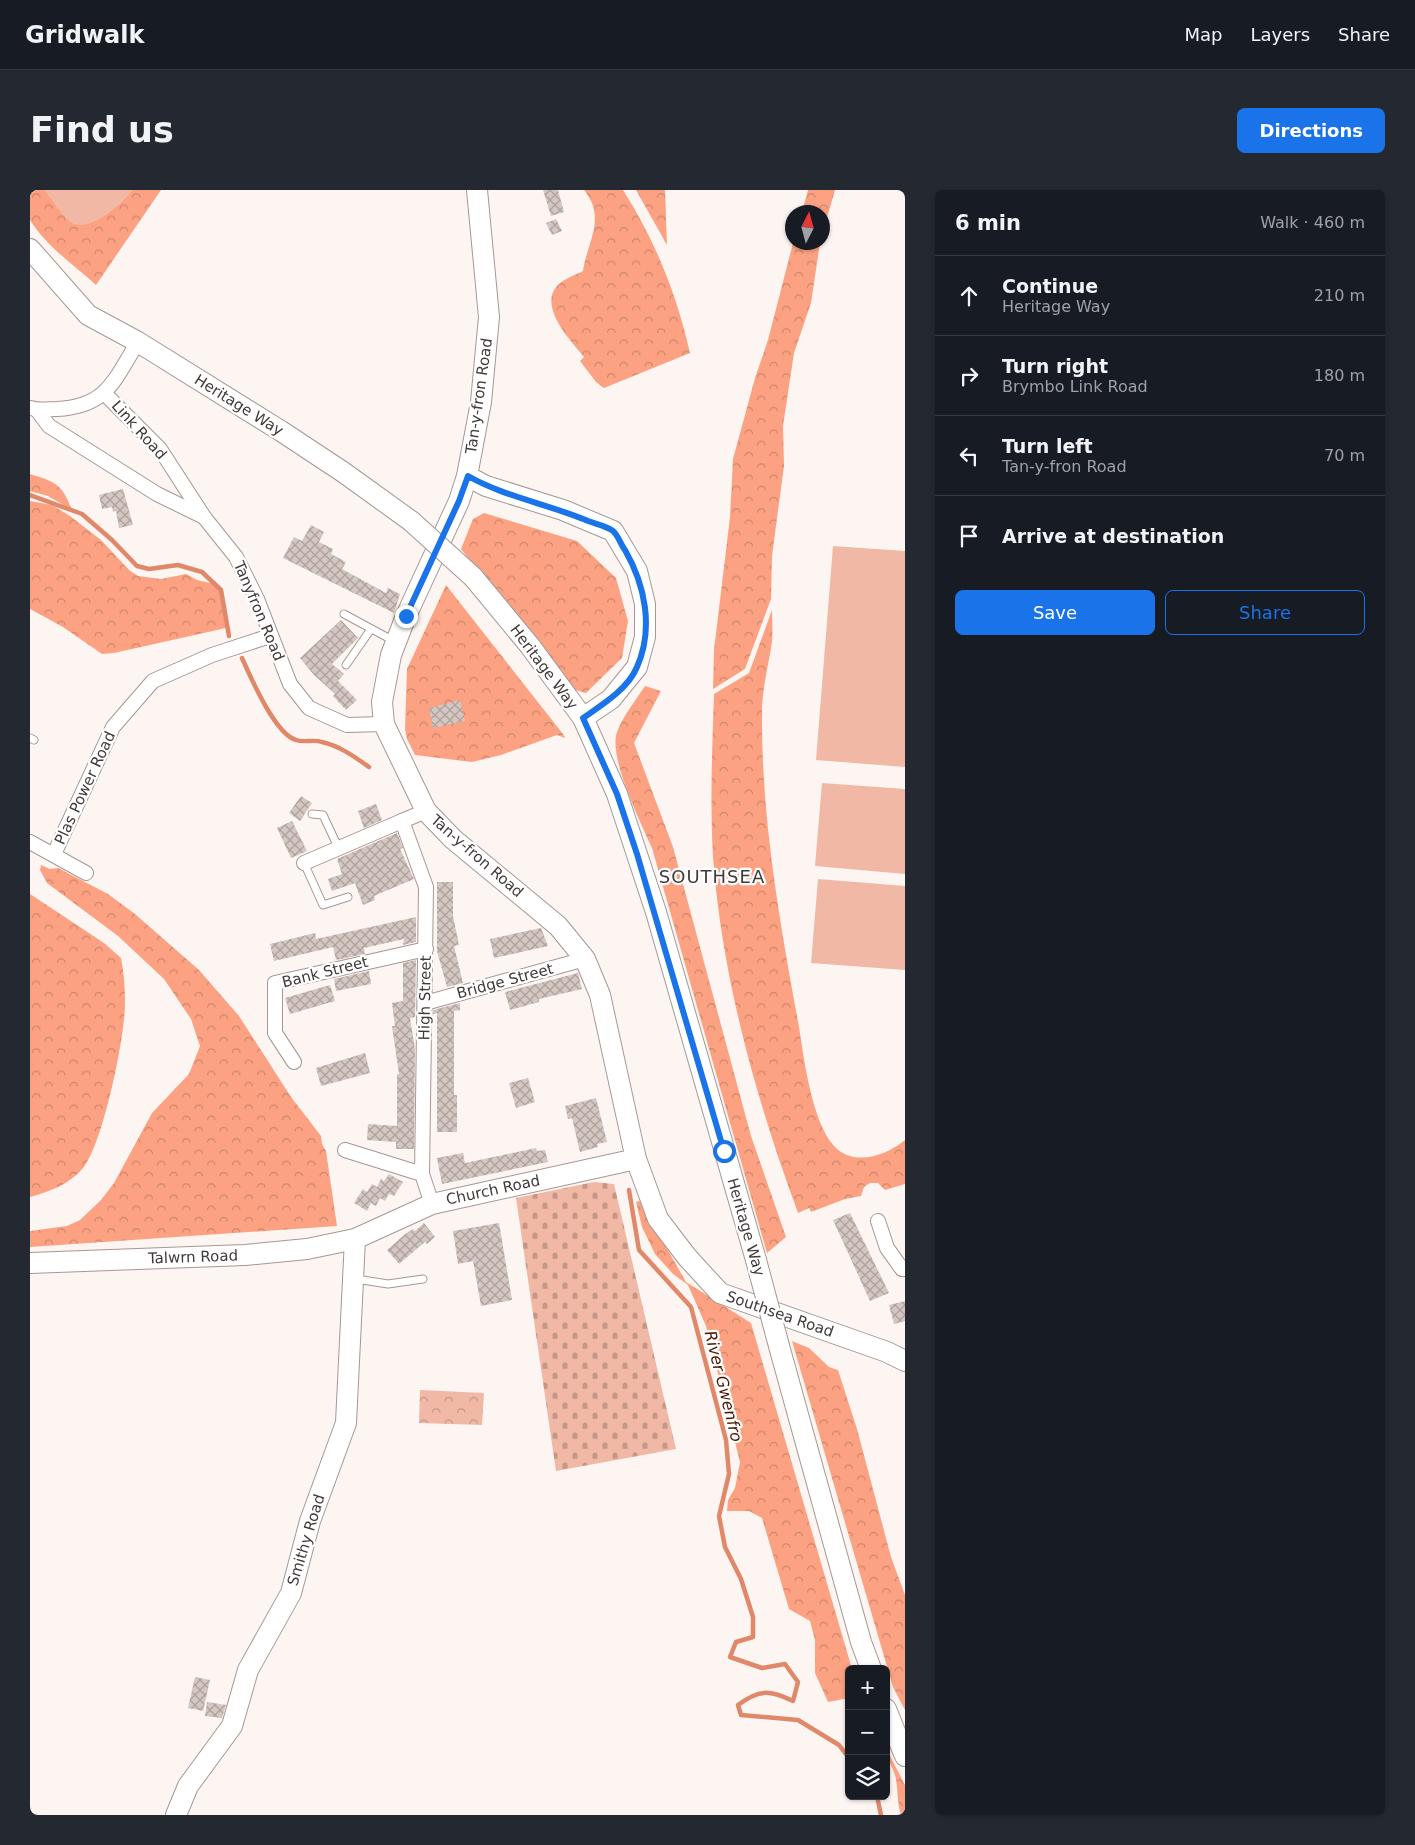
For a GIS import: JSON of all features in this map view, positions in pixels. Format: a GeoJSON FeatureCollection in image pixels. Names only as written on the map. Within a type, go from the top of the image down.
{"type":"FeatureCollection","features":[{"type":"Feature","properties":{"kind":"street","name":"Tan-y-fron Road"},"geometry":{"type":"LineString","coordinates":[[477,190],[489,317],[482,402],[468,476],[459,501],[396,641],[384,680],[382,702],[384,724],[426,811],[453,839],[558,926],[585,959],[600,995],[636,1159]]}},
{"type":"Feature","properties":{"kind":"street","name":"Heritage Way"},"geometry":{"type":"LineString","coordinates":[[30,249],[88,315],[138,342],[343,472],[411,521],[473,577],[530,646],[583,718],[617,794],[640,862],[756,1260],[861,1642],[870,1665]]}},
{"type":"Feature","properties":{"kind":"street"},"geometry":{"type":"LineString","coordinates":[[106,394],[138,342]]}},
{"type":"Feature","properties":{"kind":"street","name":"Tanyfron Road"},"geometry":{"type":"LineString","coordinates":[[34,409],[69,408],[86,404],[106,394]]}},
{"type":"Feature","properties":{"kind":"street","name":"Link Road"},"geometry":{"type":"LineString","coordinates":[[106,394],[160,449],[204,517]]}},
{"type":"Feature","properties":{"kind":"street","name":"Tanyfron Road"},"geometry":{"type":"LineString","coordinates":[[34,409],[49,426],[157,494],[204,517],[236,557],[257,599],[290,684],[309,708],[347,724],[384,724]]}},
{"type":"Feature","properties":{"kind":"street"},"geometry":{"type":"LineString","coordinates":[[468,476],[486,486],[563,510],[613,531],[637,572],[645,604],[645,637],[637,667],[611,699],[583,718]]}},
{"type":"Feature","properties":{"kind":"street","name":"Plas Power Road"},"geometry":{"type":"LineString","coordinates":[[54,854],[112,727],[153,681],[212,655],[270,636]]}},
{"type":"Feature","properties":{"kind":"street"},"geometry":{"type":"LineString","coordinates":[[304,863],[426,811]]}},
{"type":"Feature","properties":{"kind":"street","name":"High Street"},"geometry":{"type":"LineString","coordinates":[[402,821],[426,887],[422,1174],[432,1204]]}},
{"type":"Feature","properties":{"kind":"street"},"geometry":{"type":"LineString","coordinates":[[30,842],[86,873]]}},
{"type":"Feature","properties":{"kind":"street","name":"Bank Street"},"geometry":{"type":"LineString","coordinates":[[294,1062],[275,1033],[276,983],[426,948]]}},
{"type":"Feature","properties":{"kind":"street","name":"Bridge Street"},"geometry":{"type":"LineString","coordinates":[[425,1003],[585,959]]}},
{"type":"Feature","properties":{"kind":"street"},"geometry":{"type":"LineString","coordinates":[[346,1150],[422,1174]]}},
{"type":"Feature","properties":{"kind":"street","name":"Church Road"},"geometry":{"type":"LineString","coordinates":[[355,1239],[432,1204],[636,1159]]}},
{"type":"Feature","properties":{"kind":"street","name":"Southsea Road"},"geometry":{"type":"LineString","coordinates":[[636,1159],[658,1219],[687,1257],[720,1293],[878,1348],[905,1361]]}},
{"type":"Feature","properties":{"kind":"street"},"geometry":{"type":"LineString","coordinates":[[878,1221],[887,1248],[902,1269],[905,1269]]}},
{"type":"Feature","properties":{"kind":"street","name":"Talwrn Road"},"geometry":{"type":"LineString","coordinates":[[30,1263],[245,1255],[307,1249],[355,1239]]}},
{"type":"Feature","properties":{"kind":"street","name":"Smithy Road"},"geometry":{"type":"LineString","coordinates":[[176,1815],[188,1786],[232,1726],[248,1670],[291,1593],[310,1521],[346,1423],[355,1239]]}},
{"type":"Feature","properties":{"kind":"street"},"geometry":{"type":"LineString","coordinates":[[886,1710],[905,1756]]}},
{"type":"Feature","properties":{"kind":"lane"},"geometry":{"type":"LineString","coordinates":[[344,614],[396,641]]}},
{"type":"Feature","properties":{"kind":"lane"},"geometry":{"type":"LineString","coordinates":[[346,665],[371,629]]}},
{"type":"Feature","properties":{"kind":"lane"},"geometry":{"type":"LineString","coordinates":[[312,814],[323,815],[338,847]]}},
{"type":"Feature","properties":{"kind":"lane"},"geometry":{"type":"LineString","coordinates":[[304,863],[323,905],[348,897]]}},
{"type":"Feature","properties":{"kind":"lane"},"geometry":{"type":"LineString","coordinates":[[353,1278],[388,1284],[423,1279]]}},
{"type":"Feature","properties":{"kind":"green space"},"geometry":{"type":"Polygon","coordinates":[[[30,190],[45,190],[70,221],[77,224],[86,224],[104,216],[132,190],[161,190],[96,285],[52,247],[30,220],[30,190]]]}},
{"type":"Feature","properties":{"kind":"green space"},"geometry":{"type":"Polygon","coordinates":[[[45,190],[132,190],[104,216],[86,224],[77,224],[70,221],[63,214],[45,190]]]}},
{"type":"Feature","properties":{"kind":"green space"},"geometry":{"type":"Polygon","coordinates":[[[584,190],[623,190],[645,228],[664,268],[679,310],[690,353],[604,388],[596,382],[580,361],[584,357],[558,323],[551,303],[553,293],[558,285],[583,271],[595,220],[591,200],[584,190]]]}},
{"type":"Feature","properties":{"kind":"green space"},"geometry":{"type":"Polygon","coordinates":[[[636,190],[665,190],[667,245],[636,190]]]}},
{"type":"Feature","properties":{"kind":"green space"},"geometry":{"type":"Polygon","coordinates":[[[808,190],[835,190],[830,208],[830,205],[804,205],[808,190]]]}},
{"type":"Feature","properties":{"kind":"green space"},"geometry":{"type":"Polygon","coordinates":[[[791,250],[819,250],[811,303],[794,353],[783,426],[784,466],[772,556],[771,599],[745,669],[713,689],[714,650],[730,517],[733,459],[755,378],[768,340],[791,250]]]}},
{"type":"Feature","properties":{"kind":"green space"},"geometry":{"type":"Polygon","coordinates":[[[30,474],[57,485],[65,495],[72,510],[48,496],[30,491],[30,474]]]}},
{"type":"Feature","properties":{"kind":"green space"},"geometry":{"type":"Polygon","coordinates":[[[30,501],[52,505],[70,516],[101,540],[129,570],[138,576],[161,579],[186,574],[197,580],[215,584],[222,596],[226,628],[102,654],[63,627],[30,609],[30,501]]]}},
{"type":"Feature","properties":{"kind":"green space"},"geometry":{"type":"Polygon","coordinates":[[[484,513],[577,541],[616,578],[628,621],[622,658],[586,693],[572,689],[461,549],[473,519],[484,513]]]}},
{"type":"Feature","properties":{"kind":"green space"},"geometry":{"type":"Polygon","coordinates":[[[833,546],[905,551],[905,767],[816,760],[833,546]]]}},
{"type":"Feature","properties":{"kind":"green space"},"geometry":{"type":"Polygon","coordinates":[[[446,585],[565,738],[557,735],[501,755],[472,762],[415,755],[407,739],[405,729],[407,669],[446,585]]]}},
{"type":"Feature","properties":{"kind":"green space"},"geometry":{"type":"Polygon","coordinates":[[[772,610],[772,641],[762,703],[768,831],[785,949],[810,1090],[826,1135],[834,1146],[842,1152],[860,1158],[869,1157],[889,1151],[905,1140],[905,1184],[885,1190],[878,1183],[870,1183],[864,1187],[861,1196],[845,1199],[811,1212],[809,1208],[798,1213],[768,1126],[743,1038],[724,948],[712,837],[714,694],[749,673],[772,610]]]}},
{"type":"Feature","properties":{"kind":"green space"},"geometry":{"type":"Polygon","coordinates":[[[645,686],[661,691],[634,743],[673,847],[751,1136],[786,1237],[767,1253],[652,848],[627,790],[617,757],[615,743],[617,732],[626,714],[645,686]]]}},
{"type":"Feature","properties":{"kind":"green space"},"geometry":{"type":"Polygon","coordinates":[[[822,783],[905,789],[905,874],[815,866],[822,783]]]}},
{"type":"Feature","properties":{"kind":"green space"},"geometry":{"type":"Polygon","coordinates":[[[41,865],[50,869],[58,868],[108,894],[135,914],[199,970],[239,1016],[291,1097],[321,1136],[322,1144],[326,1151],[337,1226],[30,1247],[30,1231],[67,1226],[80,1220],[101,1200],[114,1183],[152,1113],[189,1074],[200,1046],[191,1019],[164,979],[118,936],[47,883],[40,870],[41,865]]]}},
{"type":"Feature","properties":{"kind":"green space"},"geometry":{"type":"Polygon","coordinates":[[[818,879],[905,886],[905,970],[811,963],[818,879]]]}},
{"type":"Feature","properties":{"kind":"green space"},"geometry":{"type":"Polygon","coordinates":[[[30,894],[104,943],[121,958],[125,1003],[121,1040],[112,1089],[91,1155],[83,1168],[72,1179],[52,1190],[30,1197],[30,894]]]}},
{"type":"Feature","properties":{"kind":"green space"},"geometry":{"type":"Polygon","coordinates":[[[594,1182],[614,1184],[676,1449],[556,1471],[516,1198],[594,1182]]]}},
{"type":"Feature","properties":{"kind":"green space"},"geometry":{"type":"Polygon","coordinates":[[[640,1201],[686,1282],[751,1323],[851,1665],[845,1665],[845,1699],[828,1702],[815,1673],[815,1640],[810,1621],[789,1609],[762,1518],[749,1511],[727,1511],[728,1500],[735,1488],[740,1462],[706,1326],[688,1285],[673,1274],[655,1254],[642,1227],[636,1202],[640,1201]]]}},
{"type":"Feature","properties":{"kind":"green space"},"geometry":{"type":"Polygon","coordinates":[[[792,1341],[809,1348],[829,1367],[838,1370],[857,1429],[891,1557],[905,1595],[905,1710],[893,1687],[890,1677],[890,1665],[887,1665],[792,1341]]]}},
{"type":"Feature","properties":{"kind":"green space"},"geometry":{"type":"Polygon","coordinates":[[[420,1390],[484,1393],[482,1425],[419,1423],[420,1390]]]}},
{"type":"Feature","properties":{"kind":"green space"},"geometry":{"type":"Polygon","coordinates":[[[890,1756],[905,1785],[905,1815],[901,1815],[894,1771],[890,1762],[890,1756]]]}},
{"type":"Feature","properties":{"kind":"building"},"geometry":{"type":"Polygon","coordinates":[[[543,190],[558,190],[564,212],[551,216],[543,190]]]}},
{"type":"Feature","properties":{"kind":"building"},"geometry":{"type":"Polygon","coordinates":[[[556,219],[562,231],[552,235],[546,223],[556,219]]]}},
{"type":"Feature","properties":{"kind":"building"},"geometry":{"type":"Polygon","coordinates":[[[123,489],[133,525],[119,528],[116,511],[113,512],[112,507],[102,509],[99,495],[123,489]]]}},
{"type":"Feature","properties":{"kind":"building"},"geometry":{"type":"Polygon","coordinates":[[[311,525],[324,532],[319,542],[333,549],[331,554],[346,562],[342,569],[386,593],[388,588],[400,594],[394,613],[283,558],[294,537],[302,541],[311,525]]]}},
{"type":"Feature","properties":{"kind":"building"},"geometry":{"type":"Polygon","coordinates":[[[341,620],[358,638],[332,664],[344,674],[338,681],[357,700],[346,710],[333,696],[335,694],[314,675],[300,658],[341,620]]]}},
{"type":"Feature","properties":{"kind":"building"},"geometry":{"type":"Polygon","coordinates":[[[460,700],[465,721],[433,728],[429,708],[460,700]]]}},
{"type":"Feature","properties":{"kind":"building"},"geometry":{"type":"Polygon","coordinates":[[[301,796],[312,803],[300,821],[289,813],[301,796]]]}},
{"type":"Feature","properties":{"kind":"building"},"geometry":{"type":"Polygon","coordinates":[[[376,804],[382,820],[364,828],[358,811],[376,804]]]}},
{"type":"Feature","properties":{"kind":"building"},"geometry":{"type":"Polygon","coordinates":[[[292,821],[307,851],[291,858],[277,828],[292,821]]]}},
{"type":"Feature","properties":{"kind":"building"},"geometry":{"type":"Polygon","coordinates":[[[397,833],[403,848],[400,849],[414,879],[374,896],[375,900],[363,905],[355,883],[332,891],[328,879],[342,874],[337,859],[397,833]]]}},
{"type":"Feature","properties":{"kind":"building"},"geometry":{"type":"Polygon","coordinates":[[[437,882],[453,882],[453,916],[459,945],[454,946],[463,983],[447,987],[437,951],[437,882]]]}},
{"type":"Feature","properties":{"kind":"building"},"geometry":{"type":"Polygon","coordinates":[[[416,917],[416,942],[403,945],[404,939],[364,948],[365,954],[336,960],[333,947],[274,961],[270,944],[315,933],[316,939],[416,917]]]}},
{"type":"Feature","properties":{"kind":"building"},"geometry":{"type":"Polygon","coordinates":[[[541,928],[548,946],[494,958],[490,939],[541,928]]]}},
{"type":"Feature","properties":{"kind":"building"},"geometry":{"type":"Polygon","coordinates":[[[416,960],[415,1017],[410,1018],[415,1049],[414,1149],[396,1149],[396,1142],[367,1140],[368,1124],[397,1126],[397,1074],[399,1074],[392,1026],[395,1026],[392,1003],[403,1001],[403,963],[416,960]]]}},
{"type":"Feature","properties":{"kind":"building"},"geometry":{"type":"Polygon","coordinates":[[[369,971],[371,984],[336,991],[334,979],[369,971]]]}},
{"type":"Feature","properties":{"kind":"building"},"geometry":{"type":"Polygon","coordinates":[[[578,973],[582,989],[539,999],[539,1002],[510,1010],[505,992],[578,973]]]}},
{"type":"Feature","properties":{"kind":"building"},"geometry":{"type":"Polygon","coordinates":[[[330,985],[335,1001],[290,1014],[285,998],[330,985]]]}},
{"type":"Feature","properties":{"kind":"building"},"geometry":{"type":"Polygon","coordinates":[[[460,1003],[460,1010],[454,1011],[454,1095],[457,1095],[457,1132],[437,1132],[437,1013],[433,1014],[433,1010],[460,1003]]]}},
{"type":"Feature","properties":{"kind":"building"},"geometry":{"type":"Polygon","coordinates":[[[365,1053],[370,1073],[321,1086],[316,1068],[365,1053]]]}},
{"type":"Feature","properties":{"kind":"building"},"geometry":{"type":"Polygon","coordinates":[[[528,1078],[535,1102],[516,1108],[509,1083],[528,1078]]]}},
{"type":"Feature","properties":{"kind":"building"},"geometry":{"type":"Polygon","coordinates":[[[596,1098],[607,1142],[597,1144],[598,1147],[580,1152],[572,1118],[568,1119],[565,1106],[596,1098]]]}},
{"type":"Feature","properties":{"kind":"building"},"geometry":{"type":"Polygon","coordinates":[[[536,1148],[537,1151],[545,1150],[548,1162],[442,1184],[437,1158],[463,1153],[465,1163],[536,1148]]]}},
{"type":"Feature","properties":{"kind":"building"},"geometry":{"type":"Polygon","coordinates":[[[389,1174],[403,1182],[394,1196],[389,1194],[385,1201],[380,1198],[376,1206],[371,1203],[367,1211],[354,1203],[363,1189],[367,1192],[372,1184],[377,1187],[381,1179],[384,1181],[389,1174]]]}},
{"type":"Feature","properties":{"kind":"building"},"geometry":{"type":"Polygon","coordinates":[[[850,1213],[889,1293],[870,1301],[833,1220],[850,1213]]]}},
{"type":"Feature","properties":{"kind":"building"},"geometry":{"type":"Polygon","coordinates":[[[424,1223],[435,1237],[427,1244],[425,1242],[399,1264],[387,1250],[404,1235],[413,1229],[415,1231],[424,1223]]]}},
{"type":"Feature","properties":{"kind":"building"},"geometry":{"type":"Polygon","coordinates":[[[499,1223],[512,1300],[481,1306],[473,1261],[458,1264],[453,1231],[499,1223]]]}},
{"type":"Feature","properties":{"kind":"building"},"geometry":{"type":"Polygon","coordinates":[[[905,1301],[905,1321],[894,1324],[889,1305],[905,1301]]]}},
{"type":"Feature","properties":{"kind":"building"},"geometry":{"type":"Polygon","coordinates":[[[195,1677],[210,1680],[203,1711],[188,1708],[195,1677]]]}},
{"type":"Feature","properties":{"kind":"building"},"geometry":{"type":"Polygon","coordinates":[[[207,1702],[226,1705],[222,1718],[205,1716],[207,1702]]]}},
{"type":"Feature","properties":{"kind":"waterway","name":"River Gwenfro"},"geometry":{"type":"LineString","coordinates":[[30,495],[82,514],[112,540],[137,566],[149,569],[178,565],[202,572],[221,590],[229,636]]}},
{"type":"Feature","properties":{"kind":"waterway","name":"River Gwenfro"},"geometry":{"type":"LineString","coordinates":[[242,658],[264,704],[288,736],[299,741],[319,741],[335,746],[369,767]]}},
{"type":"Feature","properties":{"kind":"waterway","name":"River Gwenfro"},"geometry":{"type":"LineString","coordinates":[[629,1190],[639,1250],[691,1307],[726,1440],[729,1474],[719,1516],[725,1547],[741,1579],[753,1617],[753,1637],[736,1642],[730,1657],[762,1668],[785,1664],[798,1682],[793,1701],[771,1693],[759,1694],[738,1705],[741,1715],[798,1720],[839,1745],[847,1755]]}},
{"type":"Feature","properties":{"kind":"waterway","name":"River Gwenfro"},"geometry":{"type":"LineString","coordinates":[[878,1800],[881,1815]]}},
{"type":"Feature","properties":{"kind":"district","name":"SOUTHSEA"},"geometry":{"type":"Point","coordinates":[712,877]}},
{"type":"Feature","properties":{"kind":"route"},"geometry":{"type":"LineString","coordinates":[[406,616],[459,501],[468,476],[486,486],[563,510],[613,531],[637,572],[645,604],[645,637],[637,667],[628,680],[611,699],[583,718],[617,794],[656,912],[724,1151]]}}]}
